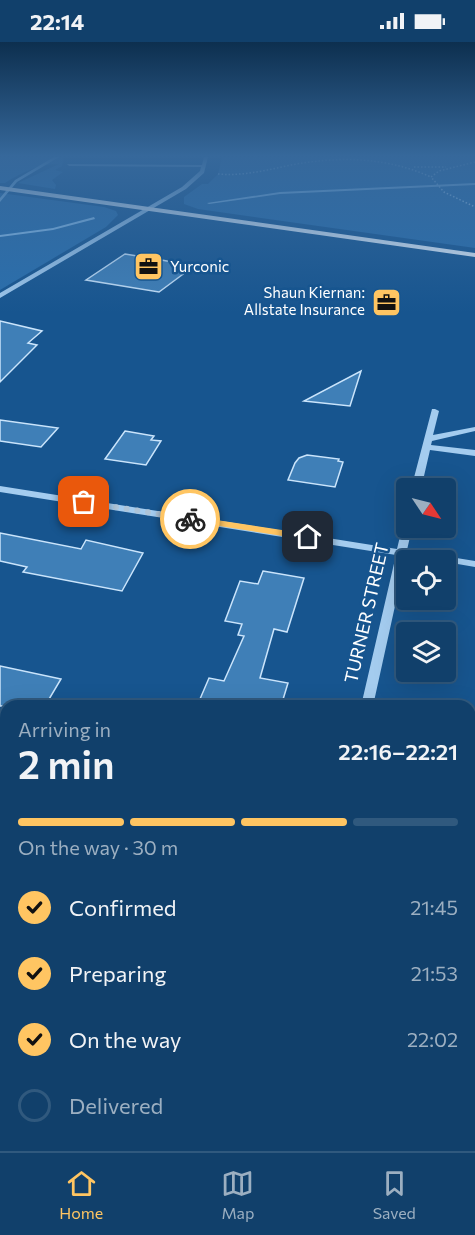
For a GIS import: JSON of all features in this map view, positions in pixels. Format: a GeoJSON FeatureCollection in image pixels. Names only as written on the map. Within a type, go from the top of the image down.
{"type":"FeatureCollection","features":[{"type":"Feature","properties":{"kind":"main road"},"geometry":{"type":"LineString","coordinates":[[155,209],[475,255]]}},
{"type":"Feature","properties":{"kind":"street"},"geometry":{"type":"LineString","coordinates":[[0,296],[149,209]]}},
{"type":"Feature","properties":{"kind":"street"},"geometry":{"type":"LineString","coordinates":[[419,478],[435,411]]}},
{"type":"Feature","properties":{"kind":"street"},"geometry":{"type":"LineString","coordinates":[[427,443],[475,429]]}},
{"type":"Feature","properties":{"kind":"street"},"geometry":{"type":"LineString","coordinates":[[427,443],[475,453]]}},
{"type":"Feature","properties":{"kind":"street"},"geometry":{"type":"LineString","coordinates":[[0,489],[396,551]]}},
{"type":"Feature","properties":{"kind":"street"},"geometry":{"type":"LineString","coordinates":[[456,561],[475,564]]}},
{"type":"Feature","properties":{"kind":"street","name":"TURNER STREET"},"geometry":{"type":"LineString","coordinates":[[368,700],[396,578]]}},
{"type":"Feature","properties":{"kind":"shaded area"},"geometry":{"type":"Polygon","coordinates":[[[0,209],[109,209],[116,211],[118,215],[106,227],[0,290],[0,209]]]}},
{"type":"Feature","properties":{"kind":"shaded area"},"geometry":{"type":"Polygon","coordinates":[[[198,209],[475,209],[475,248],[198,209]]]}},
{"type":"Feature","properties":{"kind":"building"},"geometry":{"type":"Polygon","coordinates":[[[125,254],[194,266],[159,292],[86,280],[125,254]]]}},
{"type":"Feature","properties":{"kind":"building"},"geometry":{"type":"Polygon","coordinates":[[[0,321],[42,331],[28,343],[37,345],[0,382],[0,321]]]}},
{"type":"Feature","properties":{"kind":"building"},"geometry":{"type":"Polygon","coordinates":[[[361,371],[350,406],[304,401],[361,371]]]}},
{"type":"Feature","properties":{"kind":"building"},"geometry":{"type":"Polygon","coordinates":[[[0,420],[58,428],[41,447],[0,441],[0,420]]]}},
{"type":"Feature","properties":{"kind":"building"},"geometry":{"type":"Polygon","coordinates":[[[125,431],[154,436],[151,440],[161,441],[146,465],[105,459],[125,431]]]}},
{"type":"Feature","properties":{"kind":"building"},"geometry":{"type":"Polygon","coordinates":[[[307,455],[339,459],[338,461],[343,462],[335,487],[288,480],[295,463],[299,458],[307,455]]]}},
{"type":"Feature","properties":{"kind":"building"},"geometry":{"type":"Polygon","coordinates":[[[0,533],[81,549],[86,540],[143,553],[122,591],[23,572],[27,567],[0,561],[0,533]]]}},
{"type":"Feature","properties":{"kind":"building"},"geometry":{"type":"Polygon","coordinates":[[[263,571],[304,578],[287,632],[274,629],[260,678],[288,683],[283,700],[200,700],[209,678],[224,681],[244,636],[238,635],[242,624],[225,621],[240,581],[258,584],[263,571]]]}},
{"type":"Feature","properties":{"kind":"building"},"geometry":{"type":"Polygon","coordinates":[[[0,666],[61,679],[49,700],[0,700],[0,666]]]}},
{"type":"Feature","properties":{"kind":"waterway"},"geometry":{"type":"LineString","coordinates":[[0,236],[53,229],[94,218]]}},
{"type":"Feature","properties":{"kind":"way so far"},"geometry":{"type":"LineString","coordinates":[[84,502],[190,519]]}},
{"type":"Feature","properties":{"kind":"place","name":"Yurconic"},"geometry":{"type":"Point","coordinates":[149,267]}},
{"type":"Feature","properties":{"kind":"place","name":"Shaun Kiernan: Allstate Insurance"},"geometry":{"type":"Point","coordinates":[386,302]}},
{"type":"Feature","properties":{"kind":"route"},"geometry":{"type":"LineString","coordinates":[[190,519],[308,537]]}}]}
